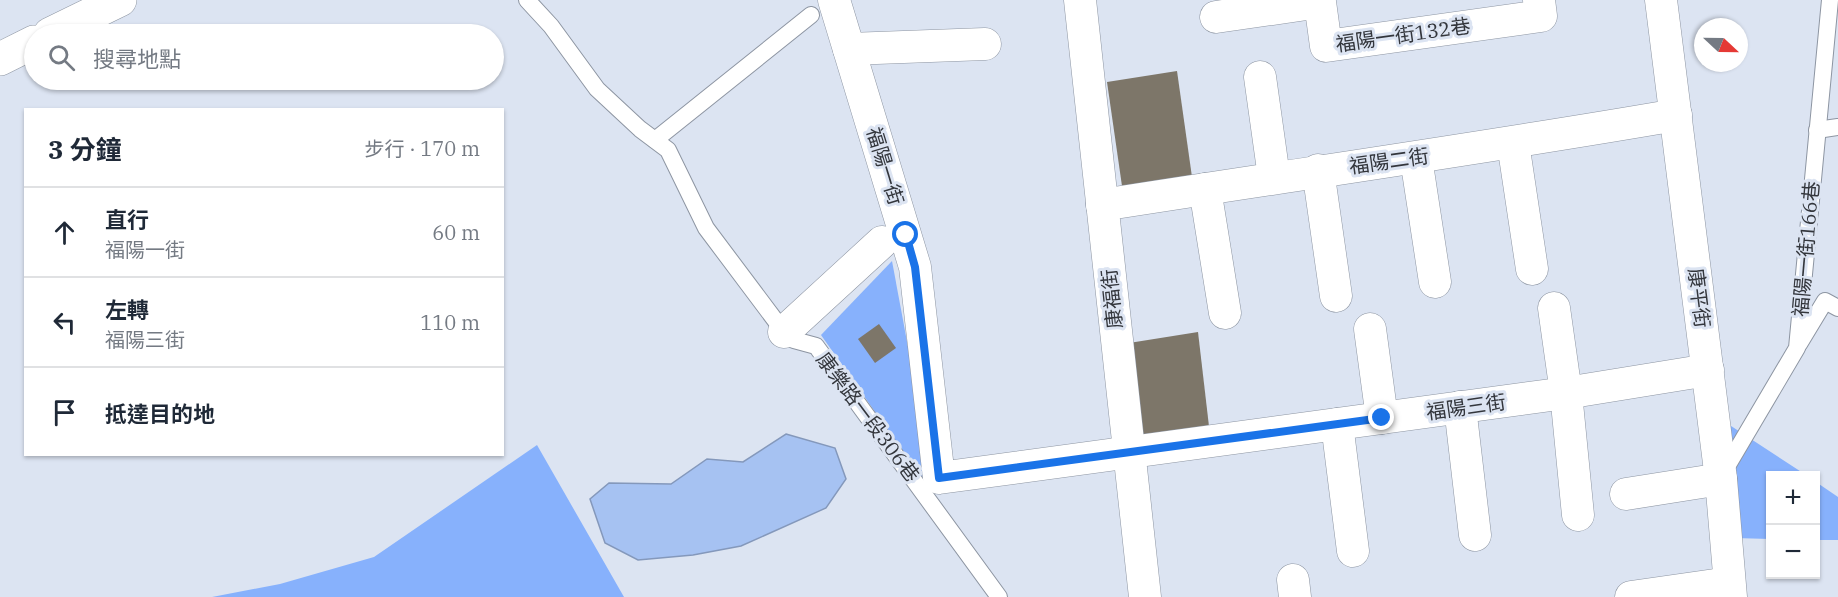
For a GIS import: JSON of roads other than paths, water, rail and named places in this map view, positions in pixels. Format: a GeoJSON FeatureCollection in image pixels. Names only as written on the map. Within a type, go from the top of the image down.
{"type":"FeatureCollection","features":[{"type":"Feature","properties":{"kind":"street"},"geometry":{"type":"LineString","coordinates":[[71,24],[120,0]]}},
{"type":"Feature","properties":{"kind":"street","name":"康福街"},"geometry":{"type":"LineString","coordinates":[[1080,0],[1145,597]]}},
{"type":"Feature","properties":{"kind":"street","name":"福陽一街132巷"},"geometry":{"type":"LineString","coordinates":[[1216,17],[1320,2],[1326,46],[1541,16],[1539,0]]}},
{"type":"Feature","properties":{"kind":"street","name":"康平街"},"geometry":{"type":"LineString","coordinates":[[1661,0],[1708,370],[1730,590]]}},
{"type":"Feature","properties":{"kind":"street","name":"福陽一街"},"geometry":{"type":"LineString","coordinates":[[822,7],[849,49],[915,267],[939,478]]}},
{"type":"Feature","properties":{"kind":"street"},"geometry":{"type":"LineString","coordinates":[[849,49],[984,44]]}},
{"type":"Feature","properties":{"kind":"street"},"geometry":{"type":"LineString","coordinates":[[0,59],[24,47]]}},
{"type":"Feature","properties":{"kind":"street"},"geometry":{"type":"LineString","coordinates":[[1260,77],[1274,177]]}},
{"type":"Feature","properties":{"kind":"street","name":"福陽二街"},"geometry":{"type":"LineString","coordinates":[[1102,205],[1676,116]]}},
{"type":"Feature","properties":{"kind":"street"},"geometry":{"type":"LineString","coordinates":[[1513,143],[1532,269]]}},
{"type":"Feature","properties":{"kind":"street"},"geometry":{"type":"LineString","coordinates":[[1416,158],[1435,282]]}},
{"type":"Feature","properties":{"kind":"street"},"geometry":{"type":"LineString","coordinates":[[1318,170],[1336,296]]}},
{"type":"Feature","properties":{"kind":"street"},"geometry":{"type":"LineString","coordinates":[[1205,189],[1225,313]]}},
{"type":"Feature","properties":{"kind":"street"},"geometry":{"type":"LineString","coordinates":[[784,332],[882,242]]}},
{"type":"Feature","properties":{"kind":"street"},"geometry":{"type":"LineString","coordinates":[[1554,308],[1566,393],[1578,515]]}},
{"type":"Feature","properties":{"kind":"street"},"geometry":{"type":"LineString","coordinates":[[1370,329],[1382,418]]}},
{"type":"Feature","properties":{"kind":"street","name":"福陽三街"},"geometry":{"type":"LineString","coordinates":[[939,478],[1566,393],[1708,370]]}},
{"type":"Feature","properties":{"kind":"street"},"geometry":{"type":"LineString","coordinates":[[1460,407],[1475,535]]}},
{"type":"Feature","properties":{"kind":"street"},"geometry":{"type":"LineString","coordinates":[[1337,424],[1353,551]]}},
{"type":"Feature","properties":{"kind":"street"},"geometry":{"type":"LineString","coordinates":[[1626,494],[1720,478]]}},
{"type":"Feature","properties":{"kind":"street"},"geometry":{"type":"LineString","coordinates":[[1631,597],[1730,590]]}},
{"type":"Feature","properties":{"kind":"lane","name":"康樂路一段306巷"},"geometry":{"type":"LineString","coordinates":[[527,0],[551,26],[597,89],[668,150],[706,228],[784,332],[794,340],[816,346],[999,597]]}},
{"type":"Feature","properties":{"kind":"lane","name":"福陽一街166巷"},"geometry":{"type":"LineString","coordinates":[[1720,478],[1797,348],[1830,0]]}},
{"type":"Feature","properties":{"kind":"lane"},"geometry":{"type":"LineString","coordinates":[[655,140],[822,7]]}},
{"type":"Feature","properties":{"kind":"lane"},"geometry":{"type":"LineString","coordinates":[[1817,130],[1838,127]]}},
{"type":"Feature","properties":{"kind":"lane"},"geometry":{"type":"LineString","coordinates":[[1797,348],[1825,301],[1838,308]]}}]}
